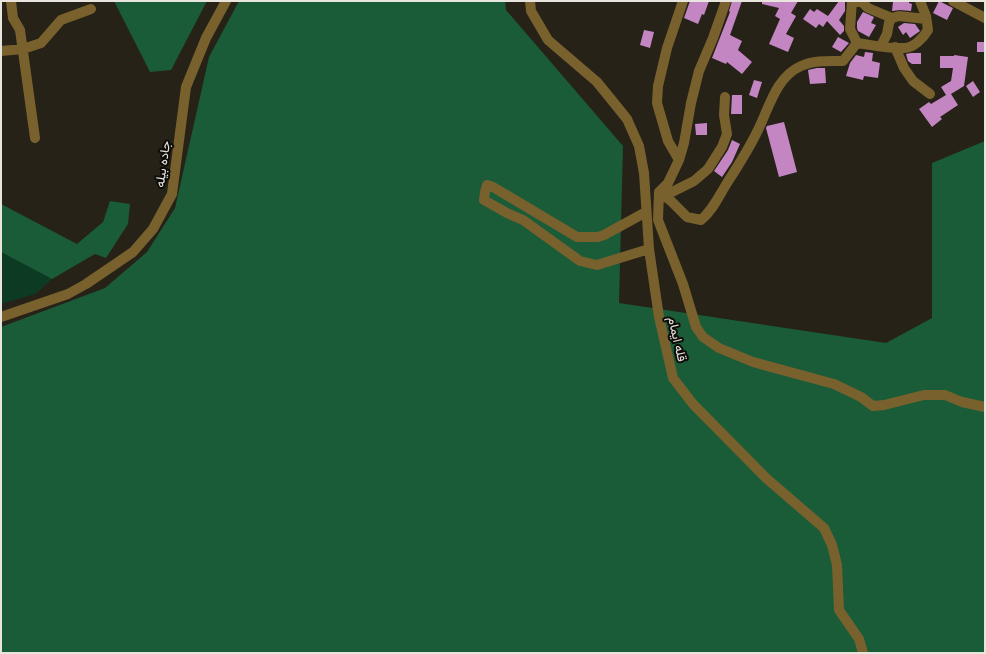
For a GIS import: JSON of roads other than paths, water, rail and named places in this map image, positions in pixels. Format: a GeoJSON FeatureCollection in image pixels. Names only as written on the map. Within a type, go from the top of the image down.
{"type":"FeatureCollection","features":[{"type":"Feature","properties":{"kind":"street"},"geometry":{"type":"LineString","coordinates":[[11,1],[14,18],[20,30],[24,49],[35,138]]}},
{"type":"Feature","properties":{"kind":"street","name":"جاده بیله"},"geometry":{"type":"LineString","coordinates":[[1,317],[68,294],[86,284],[133,252],[153,229],[172,194],[186,87],[206,38],[226,1]]}},
{"type":"Feature","properties":{"kind":"street","name":"قله ایمام"},"geometry":{"type":"LineString","coordinates":[[530,1],[531,11],[548,40],[597,82],[627,119],[640,146],[644,173],[649,249],[659,317],[673,378],[693,404],[766,478],[824,528],[832,545],[837,565],[839,610],[859,639],[863,653]]}},
{"type":"Feature","properties":{"kind":"street"},"geometry":{"type":"LineString","coordinates":[[679,160],[668,141],[657,102],[658,86],[666,48],[683,1]]}},
{"type":"Feature","properties":{"kind":"street"},"geometry":{"type":"LineString","coordinates":[[726,1],[699,72],[691,103],[684,144],[679,160],[668,183],[659,192],[658,220],[683,284],[696,327],[703,337],[719,348],[753,362],[834,384],[861,397],[873,406],[884,405],[924,395],[945,395],[962,402],[985,407]]}},
{"type":"Feature","properties":{"kind":"street"},"geometry":{"type":"LineString","coordinates":[[857,43],[850,30],[853,1],[862,2],[868,8],[892,18],[899,16],[926,19]]}},
{"type":"Feature","properties":{"kind":"street"},"geometry":{"type":"LineString","coordinates":[[857,43],[905,48],[924,37],[928,30],[920,1]]}},
{"type":"Feature","properties":{"kind":"street"},"geometry":{"type":"LineString","coordinates":[[953,1],[985,18]]}},
{"type":"Feature","properties":{"kind":"street"},"geometry":{"type":"LineString","coordinates":[[1,51],[24,49],[41,43],[61,20],[91,9]]}},
{"type":"Feature","properties":{"kind":"street"},"geometry":{"type":"LineString","coordinates":[[881,46],[892,18]]}},
{"type":"Feature","properties":{"kind":"street"},"geometry":{"type":"LineString","coordinates":[[659,192],[671,201],[687,217],[701,220],[710,213],[758,130],[776,89],[788,75],[800,66],[815,62],[843,61],[857,43]]}},
{"type":"Feature","properties":{"kind":"street"},"geometry":{"type":"LineString","coordinates":[[895,47],[904,68],[913,82],[930,94]]}},
{"type":"Feature","properties":{"kind":"street"},"geometry":{"type":"LineString","coordinates":[[659,192],[672,192],[694,182],[708,169],[722,148],[727,134],[724,115],[725,97]]}},
{"type":"Feature","properties":{"kind":"street"},"geometry":{"type":"LineString","coordinates":[[646,212],[604,235],[598,237],[577,237],[494,187],[487,186],[484,200],[492,206],[523,220],[580,260],[597,265],[649,249]]}}]}
